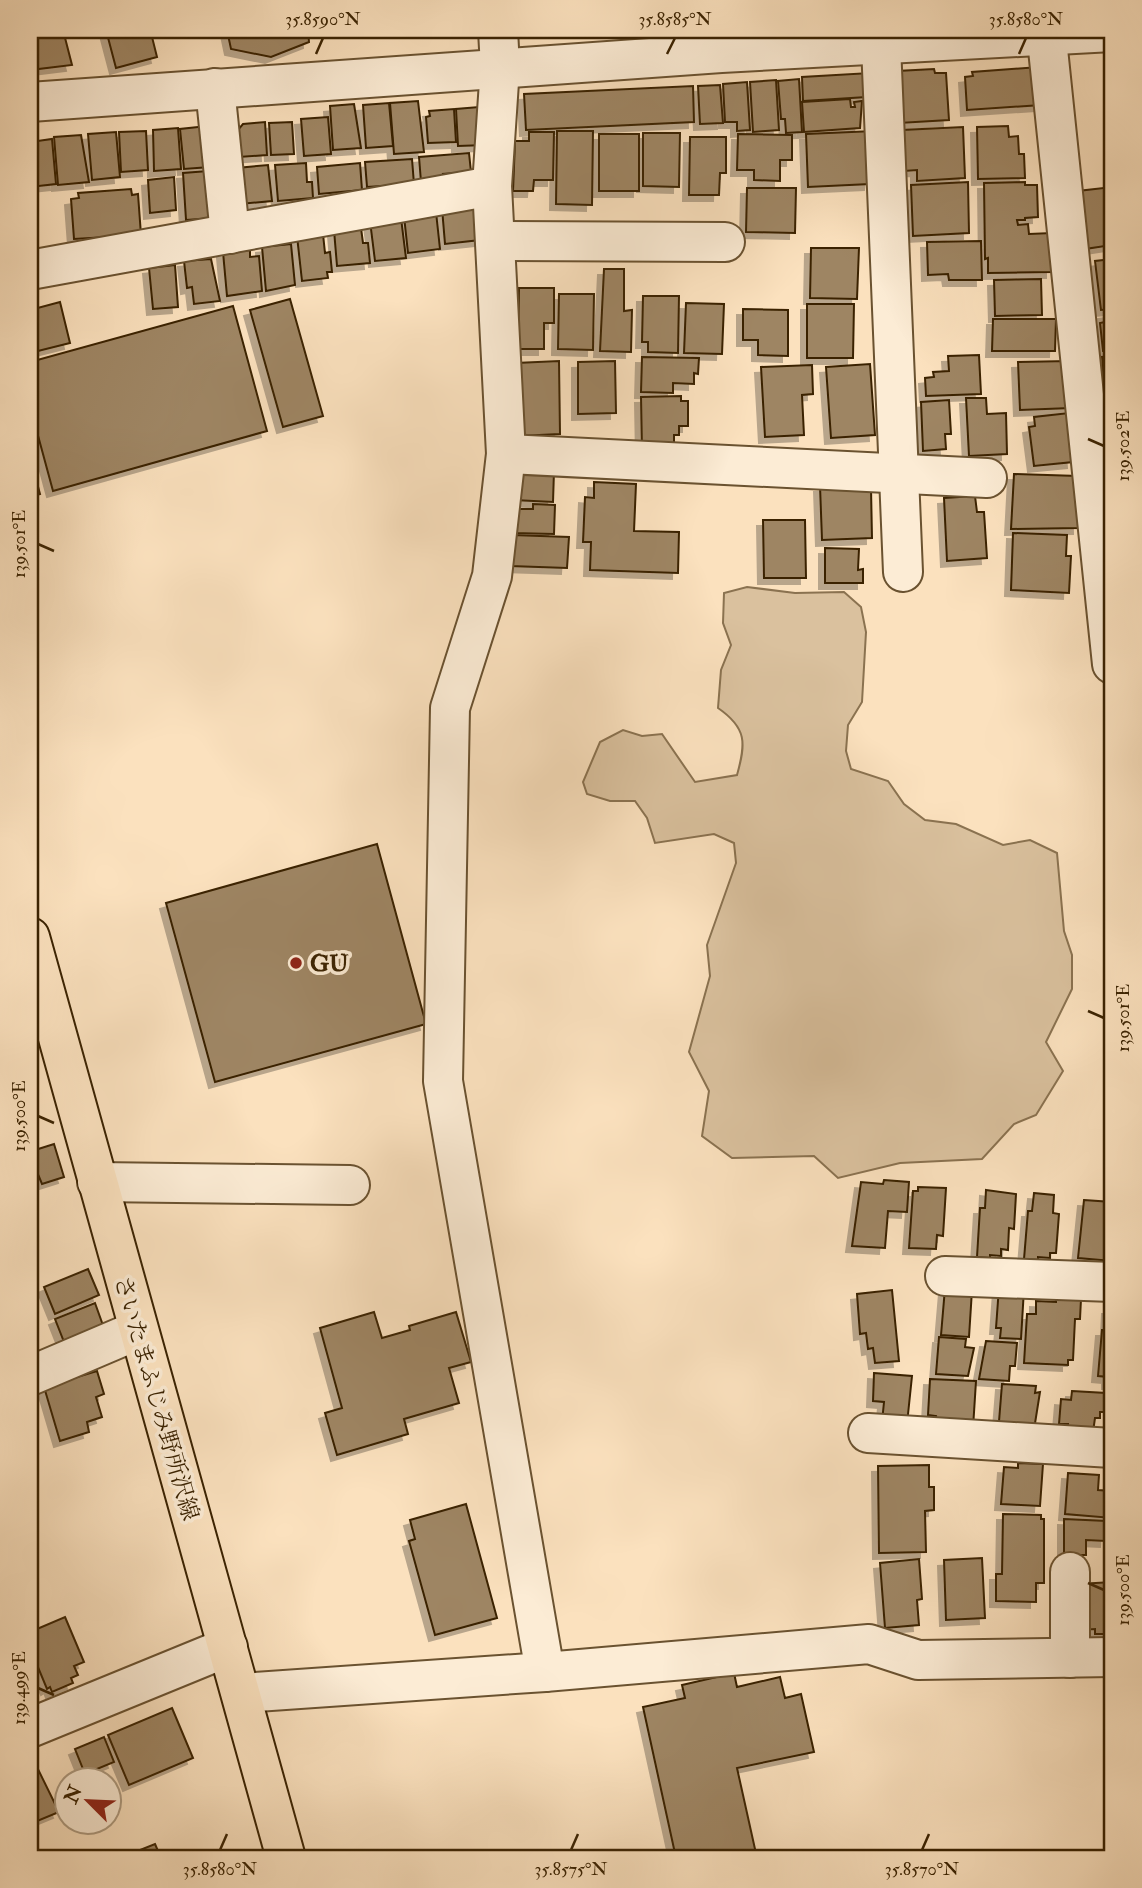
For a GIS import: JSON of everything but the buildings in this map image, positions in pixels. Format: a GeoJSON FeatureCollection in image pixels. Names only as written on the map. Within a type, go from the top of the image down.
{"type":"FeatureCollection","features":[{"type":"Feature","properties":{"kind":"main road","name":"さいたまふじみ野所沢線"},"geometry":{"type":"LineString","coordinates":[[30,937],[286,1858]]}},
{"type":"Feature","properties":{"kind":"street"},"geometry":{"type":"LineString","coordinates":[[498,30],[500,67],[492,186],[506,454],[492,576],[450,708],[443,1081],[545,1672]]}},
{"type":"Feature","properties":{"kind":"street"},"geometry":{"type":"LineString","coordinates":[[30,102],[500,67],[720,41],[861,40],[1112,32]]}},
{"type":"Feature","properties":{"kind":"street"},"geometry":{"type":"LineString","coordinates":[[1046,33],[1112,664]]}},
{"type":"Feature","properties":{"kind":"street"},"geometry":{"type":"LineString","coordinates":[[861,40],[899,474],[904,572]]}},
{"type":"Feature","properties":{"kind":"street"},"geometry":{"type":"LineString","coordinates":[[215,88],[230,234]]}},
{"type":"Feature","properties":{"kind":"street"},"geometry":{"type":"LineString","coordinates":[[30,270],[492,186]]}},
{"type":"Feature","properties":{"kind":"street"},"geometry":{"type":"LineString","coordinates":[[495,241],[725,243]]}},
{"type":"Feature","properties":{"kind":"street"},"geometry":{"type":"LineString","coordinates":[[506,454],[987,478]]}},
{"type":"Feature","properties":{"kind":"street"},"geometry":{"type":"LineString","coordinates":[[97,1182],[350,1185]]}},
{"type":"Feature","properties":{"kind":"street"},"geometry":{"type":"LineString","coordinates":[[945,1276],[1112,1282]]}},
{"type":"Feature","properties":{"kind":"street"},"geometry":{"type":"LineString","coordinates":[[30,1376],[138,1330]]}},
{"type":"Feature","properties":{"kind":"street"},"geometry":{"type":"LineString","coordinates":[[867,1433],[1112,1448]]}},
{"type":"Feature","properties":{"kind":"street"},"geometry":{"type":"LineString","coordinates":[[1070,1572],[1070,1658]]}},
{"type":"Feature","properties":{"kind":"street"},"geometry":{"type":"LineString","coordinates":[[241,1693],[545,1672],[869,1644],[918,1660],[1112,1657]]}},
{"type":"Feature","properties":{"kind":"street"},"geometry":{"type":"LineString","coordinates":[[30,1728],[228,1647]]}},
{"type":"Feature","properties":{"kind":"shaded area"},"geometry":{"type":"Polygon","coordinates":[[[747,587],[795,593],[844,592],[861,607],[866,632],[862,702],[848,725],[846,751],[851,769],[888,781],[904,804],[925,820],[956,824],[1003,845],[1030,840],[1057,853],[1064,931],[1072,955],[1072,989],[1046,1042],[1063,1071],[1036,1115],[1014,1124],[982,1159],[900,1163],[838,1178],[814,1156],[732,1158],[702,1136],[709,1091],[689,1052],[710,976],[707,945],[736,863],[734,843],[714,834],[655,843],[647,818],[635,801],[610,801],[587,794],[583,782],[600,742],[623,730],[642,736],[662,734],[695,782],[737,775],[742,754],[742,737],[734,722],[718,708],[721,670],[731,645],[723,623],[724,593],[747,587]]]}},
{"type":"Feature","properties":{"kind":"place","name":"GU"},"geometry":{"type":"Point","coordinates":[296,963]}}]}
